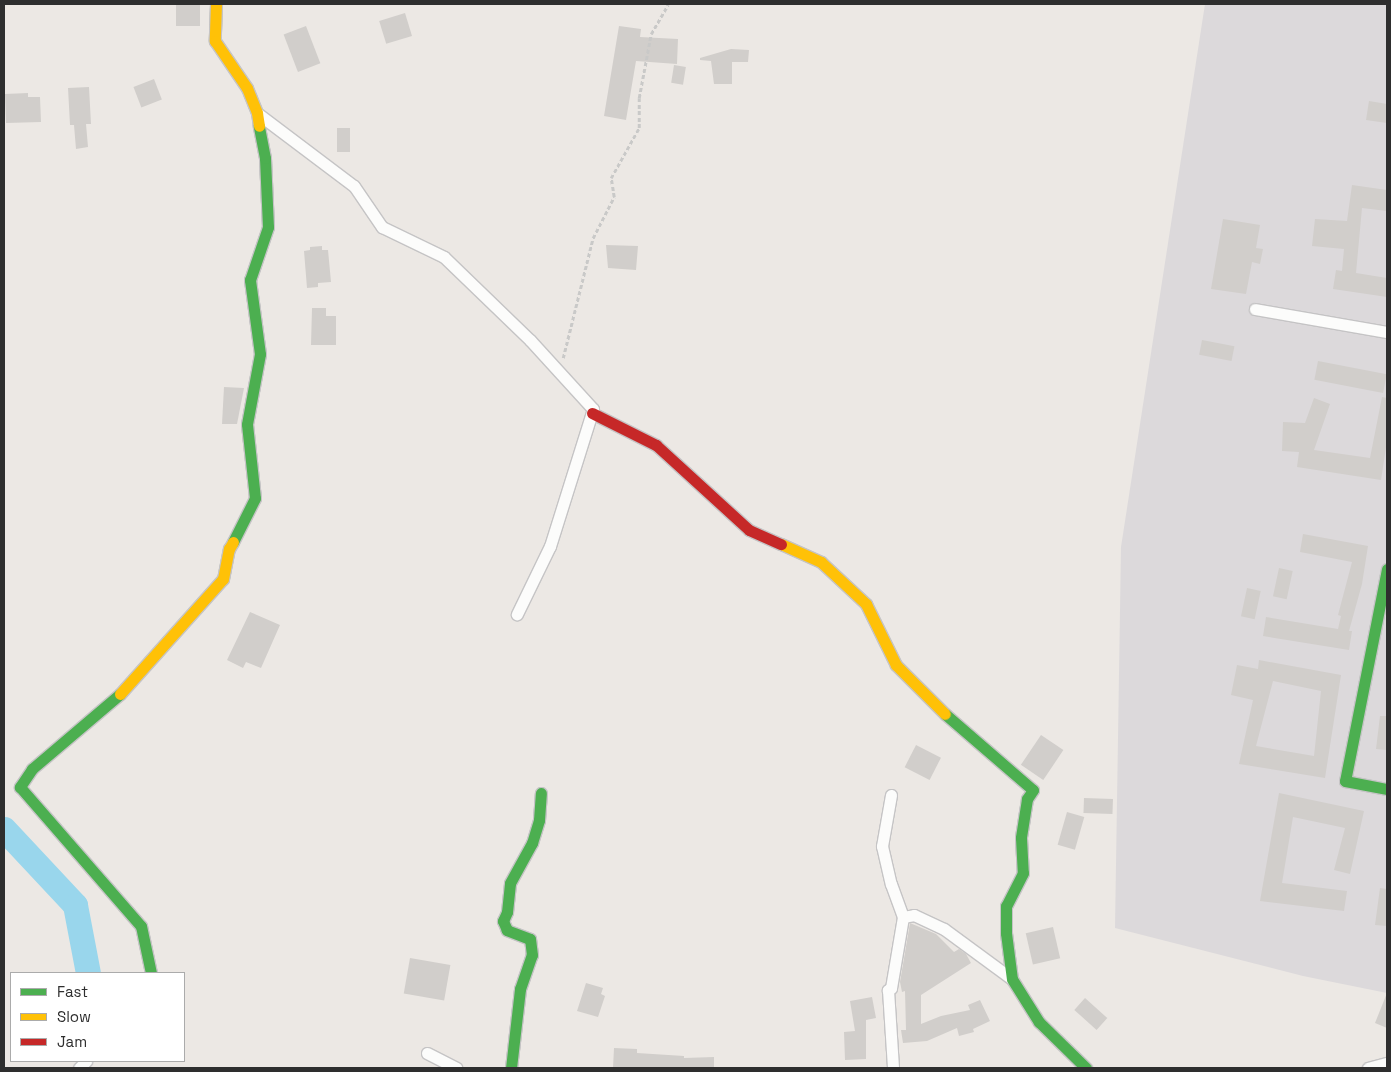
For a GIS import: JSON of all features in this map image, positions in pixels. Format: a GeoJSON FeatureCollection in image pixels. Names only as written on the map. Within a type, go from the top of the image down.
{"type":"FeatureCollection","features":[{"type":"Feature","properties":{"kind":"street"},"geometry":{"type":"LineString","coordinates":[[151,972],[141,926],[20,787],[32,769],[126,689],[223,579],[229,549],[244,522],[254,498],[247,424],[260,354],[250,280],[268,227],[265,158],[257,113],[247,88],[215,42],[216,4]]}},
{"type":"Feature","properties":{"kind":"street"},"geometry":{"type":"LineString","coordinates":[[257,113],[354,186],[382,226],[444,256],[530,340],[593,409],[550,546],[518,614]]}},
{"type":"Feature","properties":{"kind":"street"},"geometry":{"type":"LineString","coordinates":[[1255,309],[1387,332]]}},
{"type":"Feature","properties":{"kind":"street"},"geometry":{"type":"LineString","coordinates":[[592,413],[656,445],[749,530],[820,562],[866,604],[896,665],[920,692],[1033,790],[1027,800],[1021,838],[1022,872],[1006,906],[1006,933],[1012,979]]}},
{"type":"Feature","properties":{"kind":"street"},"geometry":{"type":"LineString","coordinates":[[1387,569],[1383,614],[1345,781],[1387,789]]}},
{"type":"Feature","properties":{"kind":"street"},"geometry":{"type":"LineString","coordinates":[[511,1068],[520,989],[532,955],[530,939],[507,930],[503,921],[507,912],[510,882],[532,842],[539,820],[541,793]]}},
{"type":"Feature","properties":{"kind":"street"},"geometry":{"type":"LineString","coordinates":[[890,795],[882,846],[903,916],[890,988],[888,990],[893,1068]]}},
{"type":"Feature","properties":{"kind":"street"},"geometry":{"type":"LineString","coordinates":[[903,916],[914,915],[944,929],[1012,979],[1039,1022],[1086,1068]]}},
{"type":"Feature","properties":{"kind":"street"},"geometry":{"type":"LineString","coordinates":[[427,1053],[456,1068]]}},
{"type":"Feature","properties":{"kind":"street"},"geometry":{"type":"LineString","coordinates":[[1368,1068],[1387,1063]]}},
{"type":"Feature","properties":{"kind":"path"},"geometry":{"type":"LineString","coordinates":[[560,372],[593,238],[614,197],[611,178],[639,128],[639,98],[651,34],[668,4]]}},
{"type":"Feature","properties":{"kind":"shaded area"},"geometry":{"type":"Polygon","coordinates":[[[1205,4],[1387,4],[1387,993],[1303,976],[1115,928],[1121,547],[1205,4]]]}},
{"type":"Feature","properties":{"kind":"building"},"geometry":{"type":"Polygon","coordinates":[[[176,4],[200,4],[200,26],[176,26],[176,4]]]}},
{"type":"Feature","properties":{"kind":"building"},"geometry":{"type":"Polygon","coordinates":[[[405,13],[412,36],[386,44],[379,21],[405,13]]]}},
{"type":"Feature","properties":{"kind":"building"},"geometry":{"type":"Polygon","coordinates":[[[306,26],[320,63],[298,72],[284,35],[306,26]]]}},
{"type":"Feature","properties":{"kind":"building"},"geometry":{"type":"Polygon","coordinates":[[[619,26],[641,29],[640,37],[678,39],[677,64],[636,61],[626,120],[604,116],[619,26]]]}},
{"type":"Feature","properties":{"kind":"building"},"geometry":{"type":"Polygon","coordinates":[[[731,49],[749,50],[748,62],[732,62],[732,84],[714,84],[711,61],[700,60],[700,58],[731,49]]]}},
{"type":"Feature","properties":{"kind":"building"},"geometry":{"type":"Polygon","coordinates":[[[674,65],[686,67],[683,85],[671,83],[674,65]]]}},
{"type":"Feature","properties":{"kind":"building"},"geometry":{"type":"Polygon","coordinates":[[[154,79],[162,100],[141,107],[133,87],[154,79]]]}},
{"type":"Feature","properties":{"kind":"building"},"geometry":{"type":"Polygon","coordinates":[[[89,87],[91,124],[86,124],[88,147],[76,149],[74,125],[70,125],[68,88],[89,87]]]}},
{"type":"Feature","properties":{"kind":"building"},"geometry":{"type":"Polygon","coordinates":[[[28,93],[28,97],[40,97],[41,122],[6,123],[5,94],[28,93]]]}},
{"type":"Feature","properties":{"kind":"building"},"geometry":{"type":"Polygon","coordinates":[[[1369,101],[1387,104],[1387,123],[1366,120],[1369,101]]]}},
{"type":"Feature","properties":{"kind":"building"},"geometry":{"type":"Polygon","coordinates":[[[337,128],[350,128],[350,152],[337,152],[337,128]]]}},
{"type":"Feature","properties":{"kind":"building"},"geometry":{"type":"Polygon","coordinates":[[[1352,185],[1387,190],[1387,211],[1362,208],[1356,273],[1387,278],[1387,297],[1333,289],[1336,270],[1342,271],[1344,249],[1312,246],[1315,219],[1347,221],[1352,185]]]}},
{"type":"Feature","properties":{"kind":"building"},"geometry":{"type":"Polygon","coordinates":[[[1223,219],[1260,225],[1256,248],[1263,249],[1260,264],[1252,262],[1246,294],[1211,289],[1223,219]]]}},
{"type":"Feature","properties":{"kind":"building"},"geometry":{"type":"Polygon","coordinates":[[[606,245],[638,246],[636,270],[608,268],[606,245]]]}},
{"type":"Feature","properties":{"kind":"building"},"geometry":{"type":"Polygon","coordinates":[[[322,246],[322,250],[328,250],[331,282],[318,283],[318,287],[307,288],[304,251],[310,250],[310,247],[322,246]]]}},
{"type":"Feature","properties":{"kind":"building"},"geometry":{"type":"Polygon","coordinates":[[[312,308],[326,308],[326,316],[336,316],[336,345],[311,345],[312,308]]]}},
{"type":"Feature","properties":{"kind":"building"},"geometry":{"type":"Polygon","coordinates":[[[1202,340],[1234,346],[1232,361],[1199,355],[1202,340]]]}},
{"type":"Feature","properties":{"kind":"building"},"geometry":{"type":"Polygon","coordinates":[[[1318,361],[1387,374],[1383,393],[1314,380],[1318,361]]]}},
{"type":"Feature","properties":{"kind":"building"},"geometry":{"type":"Polygon","coordinates":[[[224,387],[244,388],[237,424],[222,424],[224,387]]]}},
{"type":"Feature","properties":{"kind":"building"},"geometry":{"type":"Polygon","coordinates":[[[1382,397],[1387,398],[1387,441],[1381,480],[1297,467],[1299,452],[1282,451],[1283,422],[1305,423],[1314,398],[1330,404],[1314,450],[1370,458],[1382,397]]]}},
{"type":"Feature","properties":{"kind":"building"},"geometry":{"type":"Polygon","coordinates":[[[1303,534],[1368,546],[1362,584],[1349,631],[1352,631],[1349,650],[1263,636],[1266,617],[1338,629],[1341,616],[1338,615],[1352,562],[1300,552],[1303,534]]]}},
{"type":"Feature","properties":{"kind":"building"},"geometry":{"type":"Polygon","coordinates":[[[1279,568],[1293,571],[1287,599],[1273,596],[1279,568]]]}},
{"type":"Feature","properties":{"kind":"building"},"geometry":{"type":"Polygon","coordinates":[[[1247,588],[1261,591],[1255,619],[1241,616],[1247,588]]]}},
{"type":"Feature","properties":{"kind":"building"},"geometry":{"type":"Polygon","coordinates":[[[250,612],[280,625],[261,668],[246,662],[243,668],[227,660],[250,612]]]}},
{"type":"Feature","properties":{"kind":"building"},"geometry":{"type":"Polygon","coordinates":[[[1259,660],[1341,675],[1325,778],[1239,764],[1253,700],[1231,695],[1237,665],[1258,669],[1259,660]],[[1273,681],[1256,746],[1314,756],[1321,691],[1273,681]]]}},
{"type":"Feature","properties":{"kind":"building"},"geometry":{"type":"Polygon","coordinates":[[[1380,716],[1387,716],[1387,750],[1376,749],[1380,716]]]}},
{"type":"Feature","properties":{"kind":"building"},"geometry":{"type":"Polygon","coordinates":[[[1041,735],[1063,750],[1043,780],[1021,765],[1041,735]]]}},
{"type":"Feature","properties":{"kind":"building"},"geometry":{"type":"Polygon","coordinates":[[[916,745],[941,758],[930,780],[905,767],[916,745]]]}},
{"type":"Feature","properties":{"kind":"building"},"geometry":{"type":"Polygon","coordinates":[[[1279,793],[1364,811],[1350,874],[1334,870],[1345,828],[1293,817],[1282,883],[1347,891],[1344,911],[1260,901],[1279,793]]]}},
{"type":"Feature","properties":{"kind":"building"},"geometry":{"type":"Polygon","coordinates":[[[1084,798],[1113,799],[1112,814],[1083,813],[1084,798]]]}},
{"type":"Feature","properties":{"kind":"building"},"geometry":{"type":"Polygon","coordinates":[[[1067,812],[1084,817],[1075,850],[1058,845],[1067,812]]]}},
{"type":"Feature","properties":{"kind":"building"},"geometry":{"type":"Polygon","coordinates":[[[1380,888],[1387,889],[1387,926],[1375,925],[1380,888]]]}},
{"type":"Feature","properties":{"kind":"building"},"geometry":{"type":"Polygon","coordinates":[[[910,923],[936,934],[954,952],[959,949],[966,954],[971,963],[921,995],[921,1024],[941,1016],[970,1010],[968,1005],[980,1000],[990,1021],[973,1029],[974,1032],[959,1036],[957,1028],[927,1041],[903,1043],[901,1030],[906,1030],[905,991],[902,992],[900,982],[910,923]]]}},
{"type":"Feature","properties":{"kind":"building"},"geometry":{"type":"Polygon","coordinates":[[[1053,927],[1060,958],[1033,964],[1026,933],[1053,927]]]}},
{"type":"Feature","properties":{"kind":"building"},"geometry":{"type":"Polygon","coordinates":[[[410,958],[450,965],[444,1001],[404,993],[410,958]]]}},
{"type":"Feature","properties":{"kind":"building"},"geometry":{"type":"Polygon","coordinates":[[[586,983],[603,988],[601,994],[605,996],[598,1017],[577,1011],[586,983]]]}},
{"type":"Feature","properties":{"kind":"building"},"geometry":{"type":"Polygon","coordinates":[[[1387,993],[1387,1028],[1375,1023],[1387,993]]]}},
{"type":"Feature","properties":{"kind":"building"},"geometry":{"type":"Polygon","coordinates":[[[872,997],[876,1018],[866,1020],[866,1059],[845,1060],[844,1032],[855,1031],[850,1001],[872,997]]]}},
{"type":"Feature","properties":{"kind":"building"},"geometry":{"type":"Polygon","coordinates":[[[1085,998],[1107,1018],[1097,1030],[1074,1010],[1085,998]]]}},
{"type":"Feature","properties":{"kind":"building"},"geometry":{"type":"Polygon","coordinates":[[[614,1048],[637,1049],[637,1053],[684,1056],[684,1058],[714,1057],[714,1068],[613,1068],[614,1048]]]}},
{"type":"Feature","properties":{"kind":"waterway"},"geometry":{"type":"LineString","coordinates":[[4,829],[75,905],[88,972]]}},
{"type":"Feature","properties":{"kind":"traffic: fast"},"geometry":{"type":"LineString","coordinates":[[233,542],[255,498],[247,424],[260,354],[250,280],[268,227],[265,158],[259,126]]}},
{"type":"Feature","properties":{"kind":"traffic: fast"},"geometry":{"type":"LineString","coordinates":[[1387,569],[1345,781],[1387,789]]}},
{"type":"Feature","properties":{"kind":"traffic: fast"},"geometry":{"type":"LineString","coordinates":[[120,694],[32,769],[20,787],[141,926],[151,972]]}},
{"type":"Feature","properties":{"kind":"traffic: fast"},"geometry":{"type":"LineString","coordinates":[[945,714],[1033,790],[1027,799],[1021,838],[1023,873],[1006,906],[1006,933],[1012,979],[1039,1022],[1086,1068]]}},
{"type":"Feature","properties":{"kind":"traffic: fast"},"geometry":{"type":"LineString","coordinates":[[511,1068],[520,989],[532,955],[530,939],[507,930],[503,921],[507,912],[510,883],[532,843],[539,820],[541,793]]}},
{"type":"Feature","properties":{"kind":"traffic: slow"},"geometry":{"type":"LineString","coordinates":[[216,4],[215,41],[247,88],[257,113],[259,126]]}},
{"type":"Feature","properties":{"kind":"traffic: slow"},"geometry":{"type":"LineString","coordinates":[[120,694],[223,579],[229,549],[233,542]]}},
{"type":"Feature","properties":{"kind":"traffic: slow"},"geometry":{"type":"LineString","coordinates":[[781,544],[821,562],[866,604],[896,665],[945,714]]}},
{"type":"Feature","properties":{"kind":"traffic: jam"},"geometry":{"type":"LineString","coordinates":[[592,413],[656,445],[749,530],[781,544]]}}]}
